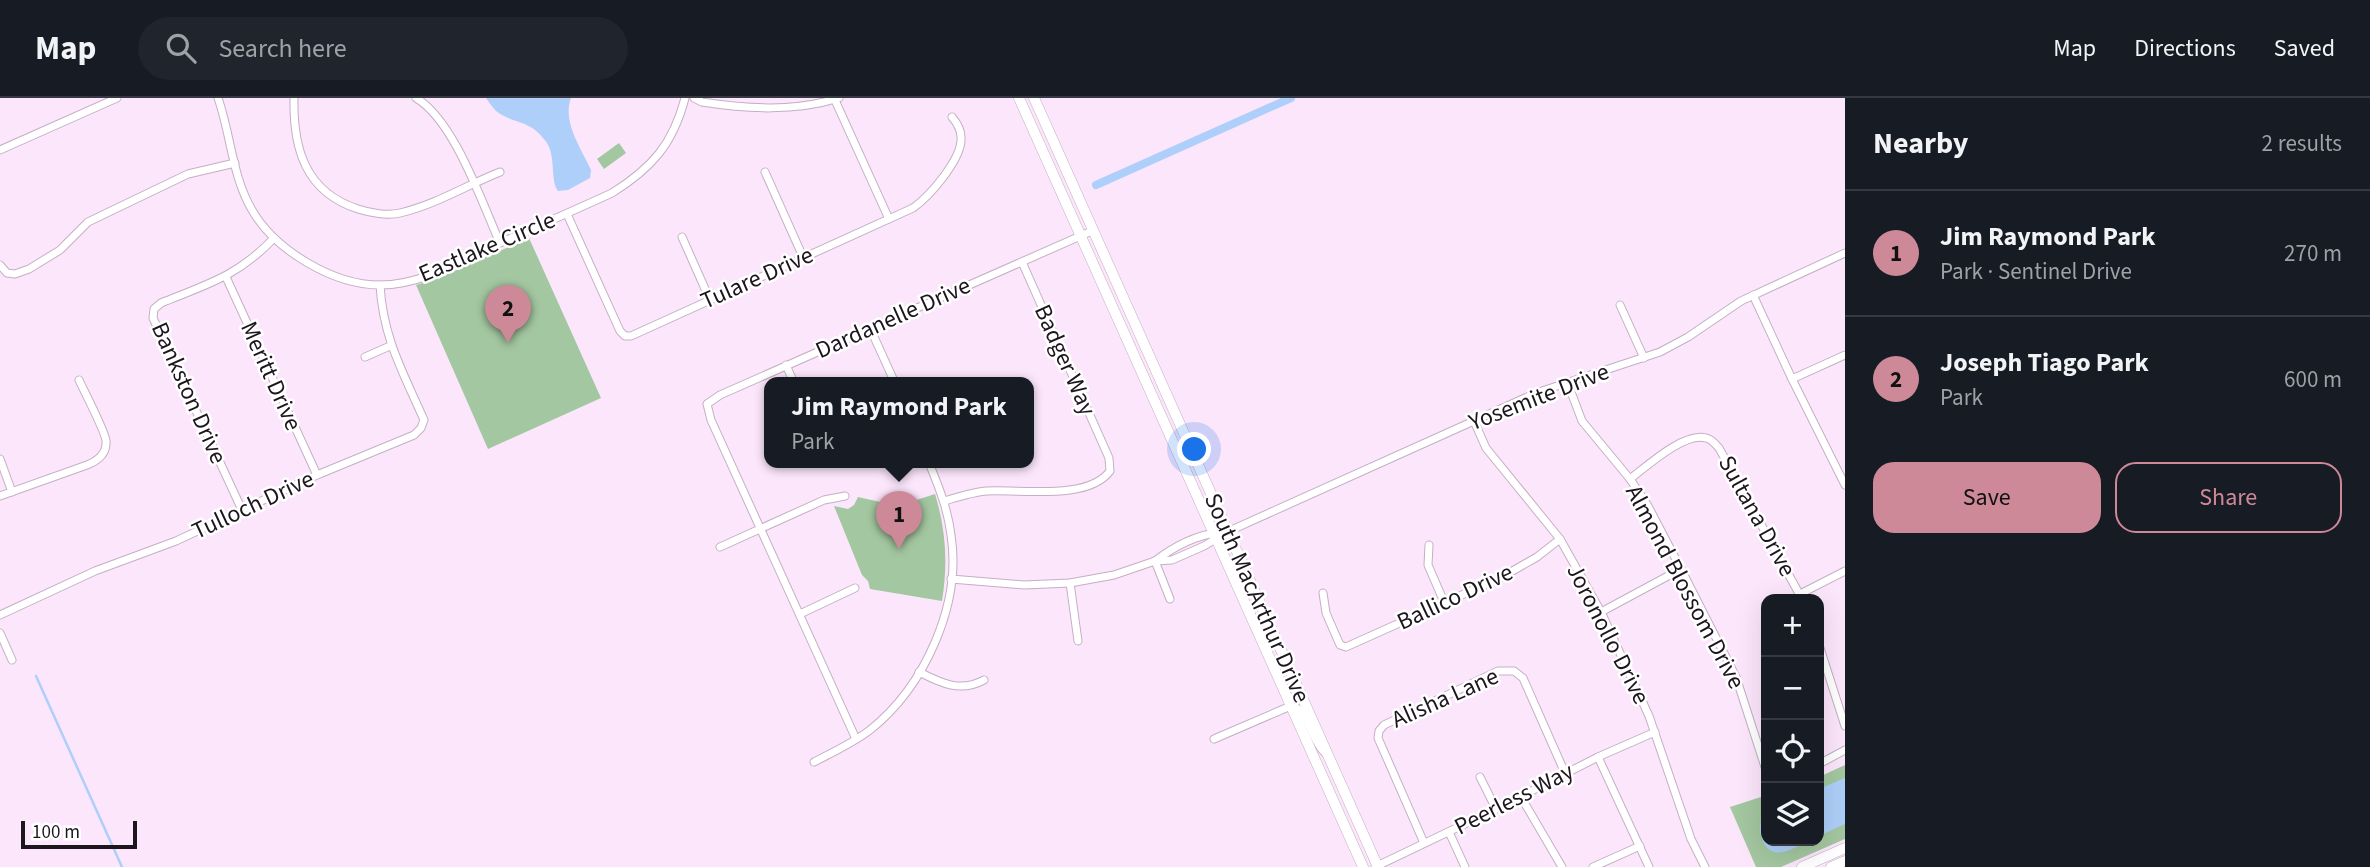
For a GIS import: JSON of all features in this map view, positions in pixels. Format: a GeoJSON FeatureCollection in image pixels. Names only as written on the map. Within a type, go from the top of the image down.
{"type":"FeatureCollection","features":[{"type":"Feature","properties":{"kind":"main road","name":"South MacArthur Drive"},"geometry":{"type":"LineString","coordinates":[[1019,98],[1363,867]]}},
{"type":"Feature","properties":{"kind":"main road","name":"South MacArthur Drive"},"geometry":{"type":"LineString","coordinates":[[1034,98],[1377,867]]}},
{"type":"Feature","properties":{"kind":"main road"},"geometry":{"type":"LineString","coordinates":[[1802,867],[1845,848]]}},
{"type":"Feature","properties":{"kind":"main road"},"geometry":{"type":"LineString","coordinates":[[1831,867],[1845,861]]}},
{"type":"Feature","properties":{"kind":"street"},"geometry":{"type":"LineString","coordinates":[[0,150],[117,98]]}},
{"type":"Feature","properties":{"kind":"street","name":"Eastlake Circle"},"geometry":{"type":"LineString","coordinates":[[218,98],[249,205],[274,238],[317,268],[345,279],[380,285],[427,275],[567,214],[635,179],[652,164],[673,134],[685,98]]}},
{"type":"Feature","properties":{"kind":"street"},"geometry":{"type":"LineString","coordinates":[[294,98],[297,144],[304,164],[322,189],[340,202],[365,211],[397,214],[500,172]]}},
{"type":"Feature","properties":{"kind":"street"},"geometry":{"type":"LineString","coordinates":[[416,98],[444,124],[500,243]]}},
{"type":"Feature","properties":{"kind":"street"},"geometry":{"type":"LineString","coordinates":[[694,98],[702,102],[769,109],[836,98],[889,219]]}},
{"type":"Feature","properties":{"kind":"street","name":"Tulare Drive"},"geometry":{"type":"LineString","coordinates":[[567,214],[620,331],[631,336],[913,208],[926,199],[949,169],[962,139],[959,126],[952,117]]}},
{"type":"Feature","properties":{"kind":"street"},"geometry":{"type":"LineString","coordinates":[[0,265],[7,273],[15,274],[29,269],[60,250],[88,222],[188,174],[235,163]]}},
{"type":"Feature","properties":{"kind":"street"},"geometry":{"type":"LineString","coordinates":[[765,172],[803,257]]}},
{"type":"Feature","properties":{"kind":"street","name":"Dardanelle Drive"},"geometry":{"type":"LineString","coordinates":[[761,529],[711,420],[707,404],[720,395],[786,365],[1094,230]]}},
{"type":"Feature","properties":{"kind":"street"},"geometry":{"type":"LineString","coordinates":[[682,237],[710,300]]}},
{"type":"Feature","properties":{"kind":"street"},"geometry":{"type":"LineString","coordinates":[[226,277],[257,256],[274,238]]}},
{"type":"Feature","properties":{"kind":"street","name":"Yosemite Drive"},"geometry":{"type":"LineString","coordinates":[[951,579],[1024,585],[1070,583],[1114,575],[1155,561],[1168,551],[1227,532],[1536,393],[1644,358],[1674,345],[1753,295],[1845,253]]}},
{"type":"Feature","properties":{"kind":"street","name":"Badger Way"},"geometry":{"type":"LineString","coordinates":[[944,501],[986,491],[1074,489],[1107,475],[1111,466],[1022,261]]}},
{"type":"Feature","properties":{"kind":"street","name":"Meritt Drive"},"geometry":{"type":"LineString","coordinates":[[226,277],[317,475]]}},
{"type":"Feature","properties":{"kind":"street","name":"Bankston Drive"},"geometry":{"type":"LineString","coordinates":[[226,277],[161,303],[154,309],[153,318],[242,510]]}},
{"type":"Feature","properties":{"kind":"street","name":"Tulloch Drive"},"geometry":{"type":"LineString","coordinates":[[0,615],[95,571],[176,541],[317,475],[414,435],[421,428],[424,419],[390,346],[380,285]]}},
{"type":"Feature","properties":{"kind":"street"},"geometry":{"type":"LineString","coordinates":[[1753,295],[1792,379],[1841,469],[1845,485]]}},
{"type":"Feature","properties":{"kind":"street"},"geometry":{"type":"LineString","coordinates":[[1620,305],[1644,358]]}},
{"type":"Feature","properties":{"kind":"street"},"geometry":{"type":"LineString","coordinates":[[870,328],[892,377]]}},
{"type":"Feature","properties":{"kind":"street"},"geometry":{"type":"LineString","coordinates":[[365,357],[390,346]]}},
{"type":"Feature","properties":{"kind":"street"},"geometry":{"type":"LineString","coordinates":[[1792,379],[1845,355]]}},
{"type":"Feature","properties":{"kind":"street"},"geometry":{"type":"LineString","coordinates":[[786,365],[791,377]]}},
{"type":"Feature","properties":{"kind":"street"},"geometry":{"type":"LineString","coordinates":[[0,496],[87,465],[98,460],[103,454],[107,440],[79,380]]}},
{"type":"Feature","properties":{"kind":"street","name":"Almond Blossom Drive"},"geometry":{"type":"LineString","coordinates":[[1567,384],[1582,421],[1630,479],[1648,506],[1736,677],[1761,754]]}},
{"type":"Feature","properties":{"kind":"street","name":"Joronollo Drive"},"geometry":{"type":"LineString","coordinates":[[1474,421],[1486,448],[1560,539],[1601,612],[1655,732],[1691,839],[1705,867]]}},
{"type":"Feature","properties":{"kind":"street","name":"Sultana Drive"},"geometry":{"type":"LineString","coordinates":[[1630,479],[1673,447],[1691,439],[1706,438],[1719,448],[1800,594]]}},
{"type":"Feature","properties":{"kind":"street"},"geometry":{"type":"LineString","coordinates":[[0,459],[12,492]]}},
{"type":"Feature","properties":{"kind":"street"},"geometry":{"type":"LineString","coordinates":[[814,762],[871,729],[900,701],[934,648],[947,605],[952,537],[944,501],[931,468]]}},
{"type":"Feature","properties":{"kind":"street"},"geometry":{"type":"LineString","coordinates":[[720,547],[824,500],[845,496]]}},
{"type":"Feature","properties":{"kind":"street"},"geometry":{"type":"LineString","coordinates":[[761,529],[856,739]]}},
{"type":"Feature","properties":{"kind":"street","name":"Ballico Drive"},"geometry":{"type":"LineString","coordinates":[[1323,593],[1326,613],[1340,645],[1346,647],[1502,577],[1537,557],[1560,539]]}},
{"type":"Feature","properties":{"kind":"street"},"geometry":{"type":"LineString","coordinates":[[1429,545],[1428,565],[1444,602]]}},
{"type":"Feature","properties":{"kind":"street"},"geometry":{"type":"LineString","coordinates":[[1155,561],[1170,599]]}},
{"type":"Feature","properties":{"kind":"street"},"geometry":{"type":"LineString","coordinates":[[1601,612],[1681,569]]}},
{"type":"Feature","properties":{"kind":"street"},"geometry":{"type":"LineString","coordinates":[[1804,594],[1845,570]]}},
{"type":"Feature","properties":{"kind":"street"},"geometry":{"type":"LineString","coordinates":[[1070,583],[1078,641]]}},
{"type":"Feature","properties":{"kind":"street"},"geometry":{"type":"LineString","coordinates":[[800,614],[855,589]]}},
{"type":"Feature","properties":{"kind":"street"},"geometry":{"type":"LineString","coordinates":[[0,633],[12,660]]}},
{"type":"Feature","properties":{"kind":"street"},"geometry":{"type":"LineString","coordinates":[[1823,657],[1845,726]]}},
{"type":"Feature","properties":{"kind":"street","name":"Alisha Lane"},"geometry":{"type":"LineString","coordinates":[[1424,843],[1382,751],[1378,738],[1384,725],[1498,671],[1514,671],[1523,678],[1565,773]]}},
{"type":"Feature","properties":{"kind":"street"},"geometry":{"type":"LineString","coordinates":[[919,672],[956,687],[984,680]]}},
{"type":"Feature","properties":{"kind":"street"},"geometry":{"type":"LineString","coordinates":[[1214,739],[1290,705],[1299,708],[1314,741],[1328,755]]}},
{"type":"Feature","properties":{"kind":"street","name":"Peerless Way"},"geometry":{"type":"LineString","coordinates":[[1377,867],[1496,810],[1565,773],[1655,732]]}},
{"type":"Feature","properties":{"kind":"street"},"geometry":{"type":"LineString","coordinates":[[1824,761],[1845,750]]}},
{"type":"Feature","properties":{"kind":"street"},"geometry":{"type":"LineString","coordinates":[[1598,757],[1649,867]]}},
{"type":"Feature","properties":{"kind":"street"},"geometry":{"type":"LineString","coordinates":[[1480,777],[1496,810]]}},
{"type":"Feature","properties":{"kind":"street"},"geometry":{"type":"LineString","coordinates":[[1521,797],[1560,865],[1549,867]]}},
{"type":"Feature","properties":{"kind":"street"},"geometry":{"type":"LineString","coordinates":[[1449,832],[1465,867]]}},
{"type":"Feature","properties":{"kind":"street"},"geometry":{"type":"LineString","coordinates":[[1592,867],[1640,846]]}},
{"type":"Feature","properties":{"kind":"green space"},"geometry":{"type":"Polygon","coordinates":[[[619,143],[626,153],[604,169],[597,159],[619,143]]]}},
{"type":"Feature","properties":{"kind":"green space"},"geometry":{"type":"Polygon","coordinates":[[[529,238],[601,398],[488,449],[416,285],[441,277],[529,238]]]}},
{"type":"Feature","properties":{"kind":"green space"},"geometry":{"type":"Polygon","coordinates":[[[935,494],[945,547],[942,601],[870,589],[834,506],[848,509],[858,497],[898,506],[935,494]]]}},
{"type":"Feature","properties":{"kind":"green space"},"geometry":{"type":"Polygon","coordinates":[[[1845,765],[1845,839],[1781,867],[1756,867],[1730,807],[1761,797],[1761,846],[1824,846],[1824,775],[1845,765]]]}},
{"type":"Feature","properties":{"kind":"water"},"geometry":{"type":"Polygon","coordinates":[[[486,98],[571,98],[571,126],[591,170],[590,178],[568,190],[558,191],[550,149],[541,135],[496,111],[486,98]]]}},
{"type":"Feature","properties":{"kind":"water"},"geometry":{"type":"Polygon","coordinates":[[[1845,778],[1845,824],[1824,834],[1824,787],[1845,778]]]}},
{"type":"Feature","properties":{"kind":"water"},"geometry":{"type":"Polygon","coordinates":[[[1766,846],[1798,846],[1783,852],[1769,850],[1766,846]]]}},
{"type":"Feature","properties":{"kind":"waterway"},"geometry":{"type":"LineString","coordinates":[[1096,185],[1291,98]]}},
{"type":"Feature","properties":{"kind":"waterway"},"geometry":{"type":"LineString","coordinates":[[36,676],[122,867]]}},
{"type":"Feature","properties":{"kind":"place","name":"Joseph Tiago Park"},"geometry":{"type":"Point","coordinates":[508,343]}},
{"type":"Feature","properties":{"kind":"place","name":"Jim Raymond Park"},"geometry":{"type":"Point","coordinates":[899,549]}}]}
